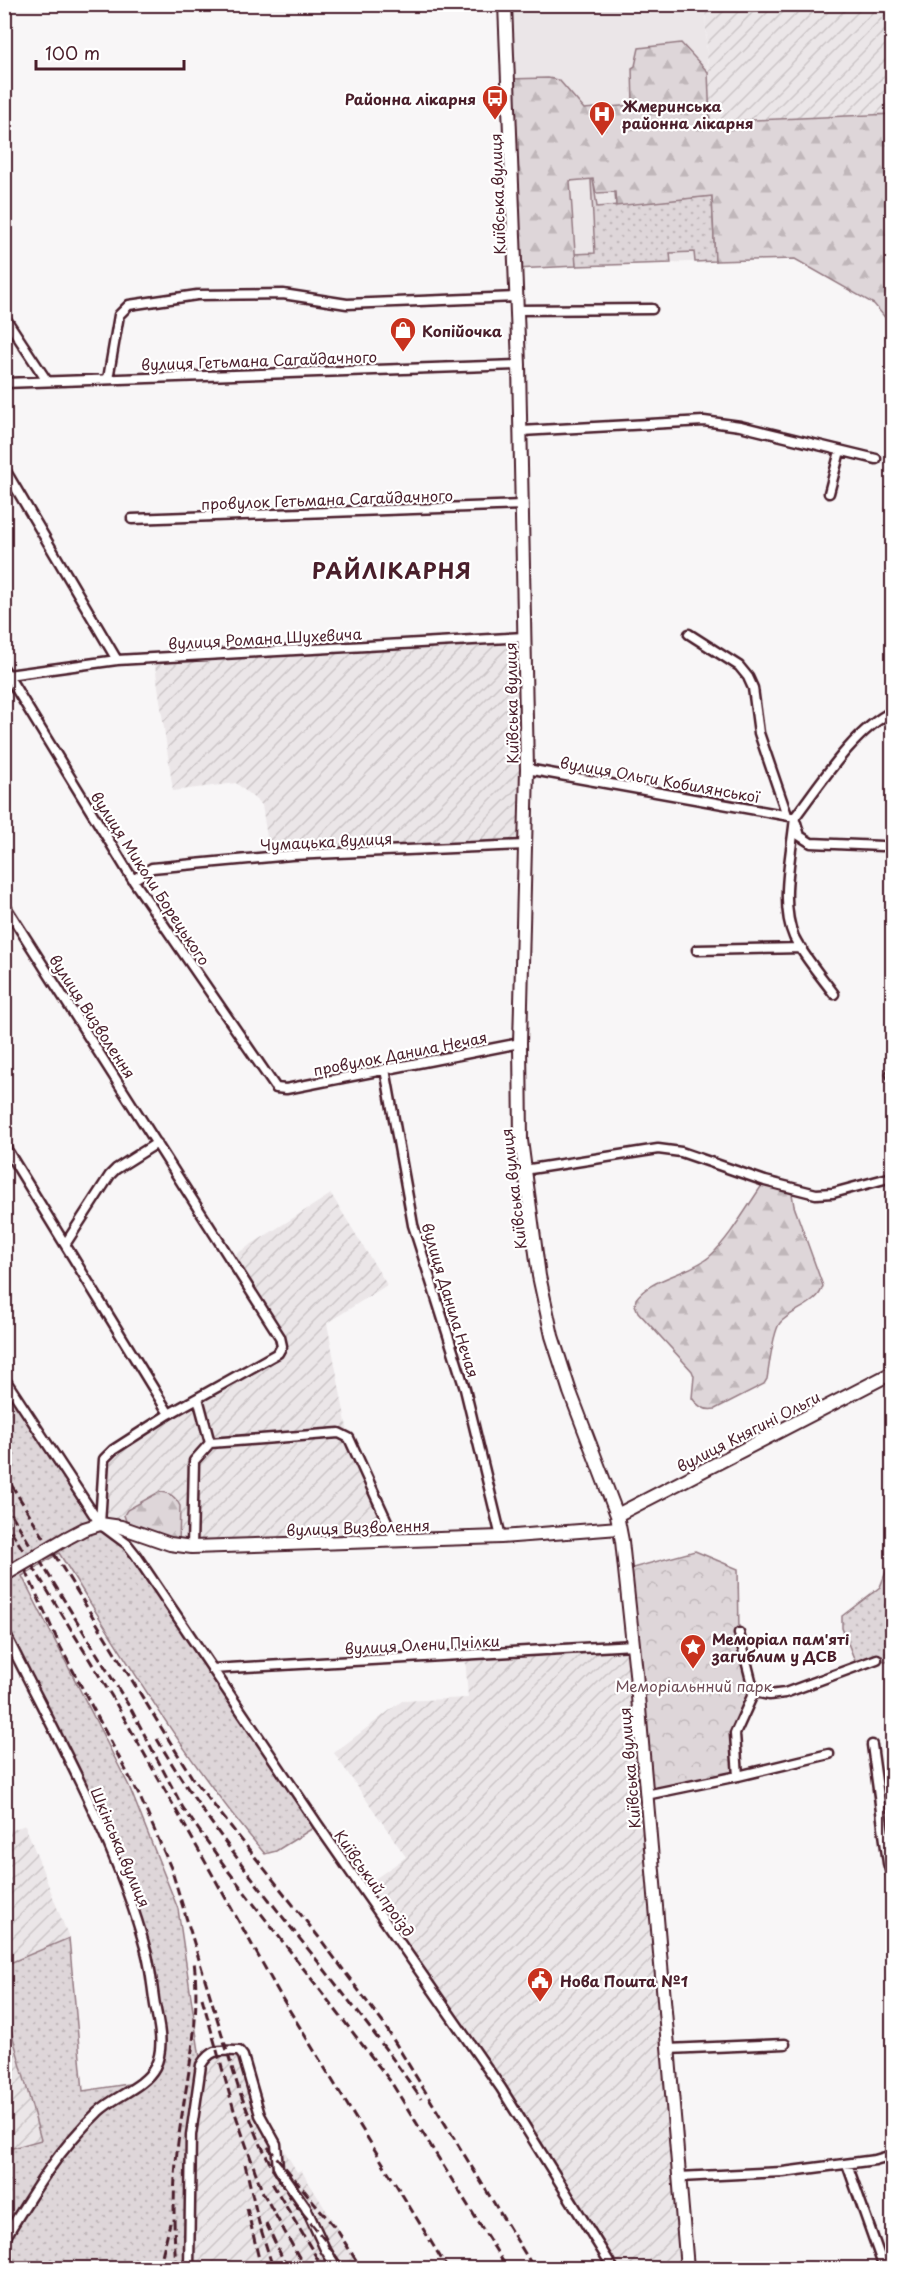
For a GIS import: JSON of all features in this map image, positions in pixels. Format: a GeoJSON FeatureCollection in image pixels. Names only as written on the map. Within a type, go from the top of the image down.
{"type":"FeatureCollection","features":[{"type":"Feature","properties":{"kind":"street","name":"Київська вулиця"},"geometry":{"type":"LineString","coordinates":[[505,4],[521,431],[528,769],[520,1043],[520,1123],[524,1170],[539,1276],[555,1346],[617,1515],[619,1528],[634,1645],[687,2268]]}},
{"type":"Feature","properties":{"kind":"street"},"geometry":{"type":"LineString","coordinates":[[108,379],[119,315],[129,305],[197,295],[284,294],[347,304],[516,297]]}},
{"type":"Feature","properties":{"kind":"street"},"geometry":{"type":"LineString","coordinates":[[517,310],[652,309]]}},
{"type":"Feature","properties":{"kind":"street"},"geometry":{"type":"LineString","coordinates":[[4,316],[47,381]]}},
{"type":"Feature","properties":{"kind":"street","name":"вулиця Гетьмана Сагайдачного"},"geometry":{"type":"LineString","coordinates":[[4,383],[519,365]]}},
{"type":"Feature","properties":{"kind":"street"},"geometry":{"type":"LineString","coordinates":[[521,431],[704,421],[740,426],[876,459]]}},
{"type":"Feature","properties":{"kind":"street"},"geometry":{"type":"LineString","coordinates":[[829,493],[840,451]]}},
{"type":"Feature","properties":{"kind":"street"},"geometry":{"type":"LineString","coordinates":[[4,468],[117,660]]}},
{"type":"Feature","properties":{"kind":"street","name":"провулок Гетьмана Сагайдачного"},"geometry":{"type":"LineString","coordinates":[[132,519],[523,505]]}},
{"type":"Feature","properties":{"kind":"street","name":"вулиця Ольги Кобилянської"},"geometry":{"type":"LineString","coordinates":[[689,634],[739,666],[748,677],[753,688],[759,733],[801,836],[811,843],[882,846]]}},
{"type":"Feature","properties":{"kind":"street","name":"вулиця Романа Шухевича"},"geometry":{"type":"LineString","coordinates":[[6,672],[117,660],[525,637]]}},
{"type":"Feature","properties":{"kind":"street","name":"вулиця Миколи Борецького"},"geometry":{"type":"LineString","coordinates":[[6,672],[132,880],[274,1086],[278,1089],[286,1089]]}},
{"type":"Feature","properties":{"kind":"street"},"geometry":{"type":"LineString","coordinates":[[834,994],[792,931],[787,903],[791,816],[858,737],[892,712]]}},
{"type":"Feature","properties":{"kind":"street","name":"вулиця Ольги Кобилянської"},"geometry":{"type":"LineString","coordinates":[[528,769],[791,816]]}},
{"type":"Feature","properties":{"kind":"street","name":"Чумацька вулиця"},"geometry":{"type":"LineString","coordinates":[[132,880],[152,868],[291,855],[525,845]]}},
{"type":"Feature","properties":{"kind":"street","name":"вулиця Визволення"},"geometry":{"type":"LineString","coordinates":[[4,904],[274,1328],[282,1346],[278,1353],[169,1414],[113,1450],[104,1459],[100,1524],[121,1527],[170,1544],[192,1547],[501,1537],[619,1528]]}},
{"type":"Feature","properties":{"kind":"street"},"geometry":{"type":"LineString","coordinates":[[697,950],[802,948]]}},
{"type":"Feature","properties":{"kind":"street","name":"провулок Данила Нечая"},"geometry":{"type":"LineString","coordinates":[[286,1089],[520,1043]]}},
{"type":"Feature","properties":{"kind":"street","name":"вулиця Данила Нечая"},"geometry":{"type":"LineString","coordinates":[[385,1069],[413,1225],[465,1389],[501,1537]]}},
{"type":"Feature","properties":{"kind":"street"},"geometry":{"type":"LineString","coordinates":[[66,1243],[110,1175],[157,1143]]}},
{"type":"Feature","properties":{"kind":"street"},"geometry":{"type":"LineString","coordinates":[[4,1145],[169,1414]]}},
{"type":"Feature","properties":{"kind":"street"},"geometry":{"type":"LineString","coordinates":[[524,1170],[658,1149],[681,1152],[765,1181],[816,1194],[833,1193],[892,1177]]}},
{"type":"Feature","properties":{"kind":"street","name":"вулиця Княгині Ольги"},"geometry":{"type":"LineString","coordinates":[[617,1515],[892,1372]]}},
{"type":"Feature","properties":{"kind":"street"},"geometry":{"type":"LineString","coordinates":[[4,1378],[100,1524],[67,1538],[4,1575]]}},
{"type":"Feature","properties":{"kind":"street"},"geometry":{"type":"LineString","coordinates":[[198,1398],[210,1443]]}},
{"type":"Feature","properties":{"kind":"street"},"geometry":{"type":"LineString","coordinates":[[192,1547],[194,1461],[210,1443],[339,1433],[349,1438],[396,1541]]}},
{"type":"Feature","properties":{"kind":"street","name":"Київський проїзд"},"geometry":{"type":"LineString","coordinates":[[100,1524],[127,1544],[135,1554],[501,2088],[613,2268]]}},
{"type":"Feature","properties":{"kind":"street","name":"Шкінська вулиця"},"geometry":{"type":"LineString","coordinates":[[4,1631],[104,1836],[132,1905],[143,1941],[161,2038],[157,2061],[148,2076],[99,2110],[60,2152],[4,2240]]}},
{"type":"Feature","properties":{"kind":"street"},"geometry":{"type":"LineString","coordinates":[[738,1776],[735,1734],[754,1692],[740,1633]]}},
{"type":"Feature","properties":{"kind":"street","name":"вулиця Олени Пчілки"},"geometry":{"type":"LineString","coordinates":[[212,1669],[634,1645]]}},
{"type":"Feature","properties":{"kind":"street"},"geometry":{"type":"LineString","coordinates":[[754,1692],[770,1695],[785,1693],[877,1659]]}},
{"type":"Feature","properties":{"kind":"street"},"geometry":{"type":"LineString","coordinates":[[872,1745],[888,1863],[892,1877]]}},
{"type":"Feature","properties":{"kind":"street"},"geometry":{"type":"LineString","coordinates":[[646,1795],[829,1754]]}},
{"type":"Feature","properties":{"kind":"street"},"geometry":{"type":"LineString","coordinates":[[668,2049],[785,2044]]}},
{"type":"Feature","properties":{"kind":"street"},"geometry":{"type":"LineString","coordinates":[[189,2268],[191,2135],[201,2065],[212,2052],[238,2051],[243,2056],[260,2115],[276,2144],[278,2168],[306,2208],[325,2249],[337,2268]]}},
{"type":"Feature","properties":{"kind":"street"},"geometry":{"type":"LineString","coordinates":[[679,2176],[774,2173],[847,2164],[892,2155]]}},
{"type":"Feature","properties":{"kind":"street"},"geometry":{"type":"LineString","coordinates":[[847,2164],[884,2268]]}},
{"type":"Feature","properties":{"kind":"shaded area"},"geometry":{"type":"Polygon","coordinates":[[[505,5],[705,5],[715,261],[515,269],[505,5]]]}},
{"type":"Feature","properties":{"kind":"shaded area"},"geometry":{"type":"Polygon","coordinates":[[[705,5],[892,5],[892,114],[710,122],[705,5]]]}},
{"type":"Feature","properties":{"kind":"shaded area"},"geometry":{"type":"Polygon","coordinates":[[[525,637],[525,845],[270,857],[262,805],[236,783],[173,791],[154,658],[525,637]]]}},
{"type":"Feature","properties":{"kind":"shaded area"},"geometry":{"type":"Polygon","coordinates":[[[331,1194],[387,1285],[327,1323],[349,1438],[396,1541],[192,1547],[100,1524],[104,1459],[113,1450],[278,1353],[282,1346],[230,1258],[331,1194]]]}},
{"type":"Feature","properties":{"kind":"shaded area"},"geometry":{"type":"Polygon","coordinates":[[[634,1645],[679,2177],[680,2268],[615,2268],[501,2088],[362,1888],[406,1857],[334,1753],[402,1701],[468,1698],[465,1655],[634,1645]]]}},
{"type":"Feature","properties":{"kind":"shaded area"},"geometry":{"type":"Polygon","coordinates":[[[25,1825],[69,1938],[5,1965],[5,1833],[25,1825]]]}},
{"type":"Feature","properties":{"kind":"shaded area"},"geometry":{"type":"Polygon","coordinates":[[[4,2008],[41,2141],[5,2150],[4,2150],[4,2008]]]}},
{"type":"Feature","properties":{"kind":"shaded area"},"geometry":{"type":"Polygon","coordinates":[[[239,2051],[256,2102],[297,2172],[301,2170],[362,2268],[189,2268],[191,2135],[207,2055],[239,2051]]]}},
{"type":"Feature","properties":{"kind":"green space"},"geometry":{"type":"Polygon","coordinates":[[[681,43],[708,72],[710,122],[892,114],[892,326],[874,304],[795,259],[715,261],[712,196],[616,206],[615,192],[596,193],[593,179],[570,181],[576,266],[515,269],[508,79],[559,80],[584,109],[633,105],[632,68],[635,66],[639,48],[681,43]]]}},
{"type":"Feature","properties":{"kind":"green space"},"geometry":{"type":"Polygon","coordinates":[[[593,179],[597,207],[712,196],[715,261],[695,262],[694,252],[670,253],[671,263],[576,266],[574,254],[595,253],[591,180],[593,179]]]}},
{"type":"Feature","properties":{"kind":"green space"},"geometry":{"type":"Polygon","coordinates":[[[765,1181],[791,1187],[794,1206],[823,1286],[816,1298],[780,1323],[775,1333],[767,1379],[764,1384],[715,1409],[705,1409],[692,1398],[694,1376],[692,1371],[638,1312],[635,1305],[636,1299],[650,1286],[691,1268],[709,1257],[731,1231],[765,1181]]]}},
{"type":"Feature","properties":{"kind":"green space"},"geometry":{"type":"Polygon","coordinates":[[[5,1378],[100,1524],[118,1537],[318,1825],[276,1851],[265,1854],[236,1819],[182,1745],[59,1553],[22,1576],[129,1786],[178,1909],[201,2065],[191,2135],[189,2268],[5,2268],[5,2150],[41,2140],[5,2008],[5,1965],[69,1938],[83,2091],[141,2082],[159,2053],[149,1965],[122,1879],[5,1631],[5,1378]]]}},
{"type":"Feature","properties":{"kind":"green space"},"geometry":{"type":"Polygon","coordinates":[[[159,1492],[172,1496],[180,1506],[179,1545],[129,1530],[124,1515],[127,1510],[159,1492]]]}},
{"type":"Feature","properties":{"kind":"green space","name":"Меморіальнний парк"},"geometry":{"type":"Polygon","coordinates":[[[695,1551],[738,1569],[739,1633],[754,1692],[737,1729],[738,1776],[646,1795],[625,1570],[695,1551]]]}},
{"type":"Feature","properties":{"kind":"green space"},"geometry":{"type":"Polygon","coordinates":[[[892,1563],[892,1669],[889,1662],[877,1659],[857,1666],[842,1628],[842,1616],[880,1587],[892,1563]]]}},
{"type":"Feature","properties":{"kind":"railway"},"geometry":{"type":"LineString","coordinates":[[4,1473],[193,1779],[321,1940],[383,2023],[534,2268]]}},
{"type":"Feature","properties":{"kind":"railway"},"geometry":{"type":"LineString","coordinates":[[4,1502],[132,1711],[183,1808],[229,1872],[391,2082],[507,2268]]}},
{"type":"Feature","properties":{"kind":"railway"},"geometry":{"type":"LineString","coordinates":[[4,1519],[114,1700],[282,1998],[447,2268]]}},
{"type":"Feature","properties":{"kind":"railway"},"geometry":{"type":"LineString","coordinates":[[20,1558],[61,1648],[140,1797],[171,1868],[239,2090],[261,2145],[294,2203],[324,2239],[344,2268]]}},
{"type":"Feature","properties":{"kind":"railway"},"geometry":{"type":"LineString","coordinates":[[157,1739],[218,1832],[355,2009],[421,2099]]}},
{"type":"Feature","properties":{"kind":"railway"},"geometry":{"type":"LineString","coordinates":[[176,2268],[174,2218],[176,2168],[196,2006],[194,1961]]}},
{"type":"Feature","properties":{"kind":"railway"},"geometry":{"type":"LineString","coordinates":[[202,1998],[234,2110],[262,2191],[305,2268]]}},
{"type":"Feature","properties":{"kind":"railway"},"geometry":{"type":"LineString","coordinates":[[268,2147],[337,2230],[361,2268]]}},
{"type":"Feature","properties":{"kind":"railway"},"geometry":{"type":"LineString","coordinates":[[245,2164],[259,2223],[273,2268]]}},
{"type":"Feature","properties":{"kind":"railway"},"geometry":{"type":"LineString","coordinates":[[272,2183],[323,2268]]}},
{"type":"Feature","properties":{"kind":"railway"},"geometry":{"type":"LineString","coordinates":[[247,2208],[261,2268]]}},
{"type":"Feature","properties":{"kind":"railway"},"geometry":{"type":"LineString","coordinates":[[159,2268],[170,2223]]}},
{"type":"Feature","properties":{"kind":"railway"},"geometry":{"type":"LineString","coordinates":[[266,2223],[287,2268]]}},
{"type":"Feature","properties":{"kind":"place","name":"Районна лікарня"},"geometry":{"type":"Point","coordinates":[495,121]}},
{"type":"Feature","properties":{"kind":"place","name":"Жмеринська районна лікарня"},"geometry":{"type":"Point","coordinates":[602,137]}},
{"type":"Feature","properties":{"kind":"place","name":"Копійочка"},"geometry":{"type":"Point","coordinates":[403,353]}},
{"type":"Feature","properties":{"kind":"place","name":"Меморіал пам'яті загиблим у ДСВ"},"geometry":{"type":"Point","coordinates":[693,1670]}},
{"type":"Feature","properties":{"kind":"place","name":"Нова Пошта №1"},"geometry":{"type":"Point","coordinates":[540,2003]}},
{"type":"Feature","properties":{"kind":"district","name":"РАЙЛІКАРНЯ"},"geometry":{"type":"Point","coordinates":[392,570]}}]}
